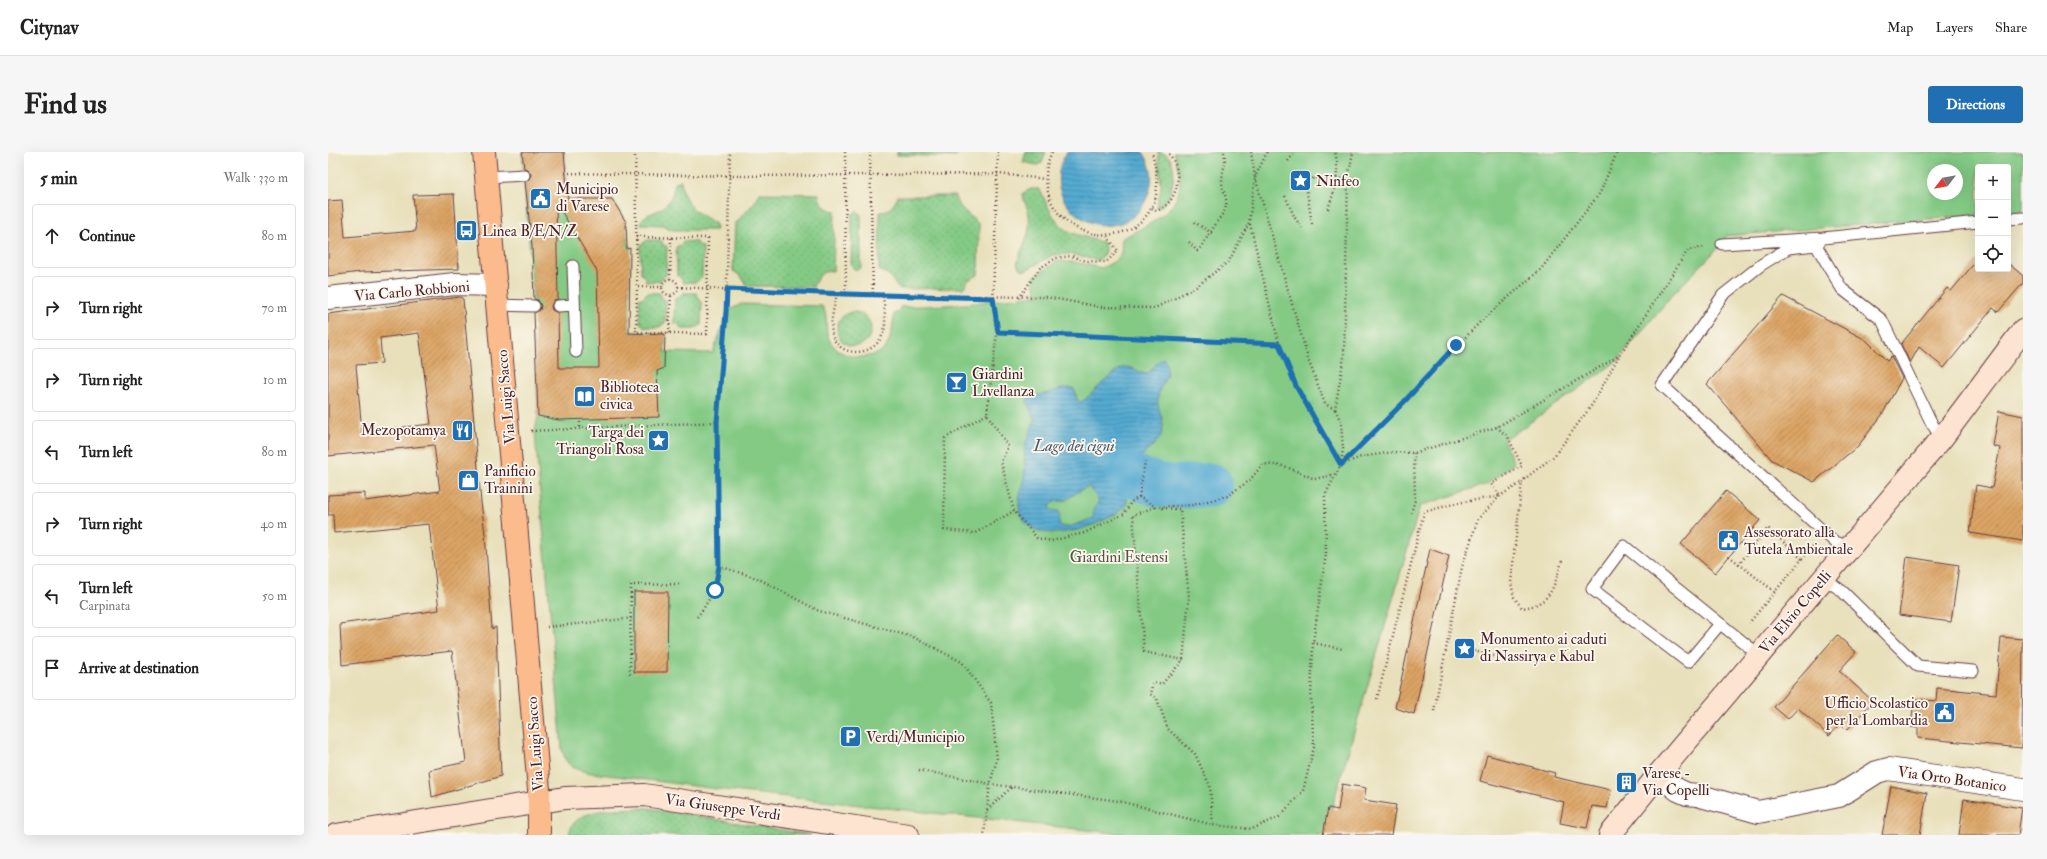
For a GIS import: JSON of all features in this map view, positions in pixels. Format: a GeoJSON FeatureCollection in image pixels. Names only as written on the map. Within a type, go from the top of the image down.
{"type":"FeatureCollection","features":[{"type":"Feature","properties":{"kind":"main road","name":"Via Luigi Sacco"},"geometry":{"type":"LineString","coordinates":[[479,152],[495,292]]}},
{"type":"Feature","properties":{"kind":"main road","name":"Via Luigi Sacco"},"geometry":{"type":"LineString","coordinates":[[484,152],[538,782],[539,835]]}},
{"type":"Feature","properties":{"kind":"main road","name":"Via Elvio Copelli"},"geometry":{"type":"LineString","coordinates":[[1610,835],[1658,775],[1942,438],[2023,330]]}},
{"type":"Feature","properties":{"kind":"main road","name":"Via Giuseppe Verdi"},"geometry":{"type":"LineString","coordinates":[[336,835],[565,798],[644,795],[908,835]]}},
{"type":"Feature","properties":{"kind":"street","name":"Via Carlo Robbioni"},"geometry":{"type":"LineString","coordinates":[[328,298],[455,284],[495,292]]}},
{"type":"Feature","properties":{"kind":"street","name":"Via Orto Botanico"},"geometry":{"type":"LineString","coordinates":[[1658,775],[1678,790],[1687,794],[1697,795],[1758,812],[1837,797],[1877,772],[1888,770],[2023,789]]}},
{"type":"Feature","properties":{"kind":"lane"},"geometry":{"type":"LineString","coordinates":[[487,176],[524,175]]}},
{"type":"Feature","properties":{"kind":"lane"},"geometry":{"type":"LineString","coordinates":[[2011,219],[2023,218]]}},
{"type":"Feature","properties":{"kind":"lane"},"geometry":{"type":"LineString","coordinates":[[1850,547],[1835,542],[1662,385],[1723,295],[1761,264],[1788,248],[1819,242],[1975,222]]}},
{"type":"Feature","properties":{"kind":"lane"},"geometry":{"type":"LineString","coordinates":[[1722,244],[1819,242]]}},
{"type":"Feature","properties":{"kind":"lane"},"geometry":{"type":"LineString","coordinates":[[1819,242],[1842,290],[1882,320],[1932,424],[1942,438]]}},
{"type":"Feature","properties":{"kind":"lane"},"geometry":{"type":"LineString","coordinates":[[573,266],[576,352]]}},
{"type":"Feature","properties":{"kind":"lane"},"geometry":{"type":"LineString","coordinates":[[495,292],[534,306]]}},
{"type":"Feature","properties":{"kind":"lane"},"geometry":{"type":"LineString","coordinates":[[558,306],[574,305]]}},
{"type":"Feature","properties":{"kind":"lane"},"geometry":{"type":"LineString","coordinates":[[1720,624],[1688,662],[1592,589],[1624,546],[1759,655]]}},
{"type":"Feature","properties":{"kind":"lane"},"geometry":{"type":"LineString","coordinates":[[1824,578],[1842,591],[1918,666],[1973,671]]}},
{"type":"Feature","properties":{"kind":"path"},"geometry":{"type":"LineString","coordinates":[[635,152],[635,173],[636,237],[637,287],[636,332],[707,334],[708,238],[636,237]]}},
{"type":"Feature","properties":{"kind":"path"},"geometry":{"type":"LineString","coordinates":[[696,617],[707,604],[715,590],[719,566],[717,422],[726,313],[730,152]]}},
{"type":"Feature","properties":{"kind":"path"},"geometry":{"type":"LineString","coordinates":[[845,152],[846,294]]}},
{"type":"Feature","properties":{"kind":"path"},"geometry":{"type":"LineString","coordinates":[[870,152],[873,295]]}},
{"type":"Feature","properties":{"kind":"path"},"geometry":{"type":"LineString","coordinates":[[998,152],[999,174],[993,298],[998,332],[987,414],[1008,446],[1001,462],[1014,511],[1037,538],[1051,541],[1084,533],[1124,514],[1131,502],[1140,497]]}},
{"type":"Feature","properties":{"kind":"path"},"geometry":{"type":"LineString","coordinates":[[1052,152],[1048,159],[1045,179],[1048,195],[1056,212],[1070,226],[1088,234],[1107,236],[1125,231],[1140,222],[1152,208],[1156,192],[1157,174],[1152,152]]}},
{"type":"Feature","properties":{"kind":"path"},"geometry":{"type":"LineString","coordinates":[[1152,208],[1156,211],[1163,208],[1172,198],[1175,191],[1176,167],[1167,152]]}},
{"type":"Feature","properties":{"kind":"path"},"geometry":{"type":"LineString","coordinates":[[1189,242],[1197,251],[1199,250],[1212,232],[1227,203],[1222,184],[1226,158],[1224,152]]}},
{"type":"Feature","properties":{"kind":"path"},"geometry":{"type":"LineString","coordinates":[[1251,152],[1255,177],[1309,362],[1326,404],[1335,409]]}},
{"type":"Feature","properties":{"kind":"path"},"geometry":{"type":"LineString","coordinates":[[1267,152],[1255,177],[1250,223],[1279,344],[1296,386],[1341,465]]}},
{"type":"Feature","properties":{"kind":"path"},"geometry":{"type":"LineString","coordinates":[[1288,161],[1295,152]]}},
{"type":"Feature","properties":{"kind":"path"},"geometry":{"type":"LineString","coordinates":[[1328,209],[1337,179],[1337,162],[1335,152]]}},
{"type":"Feature","properties":{"kind":"path"},"geometry":{"type":"LineString","coordinates":[[1341,465],[1343,449],[1341,422],[1335,409],[1344,357],[1348,179],[1353,152]]}},
{"type":"Feature","properties":{"kind":"path"},"geometry":{"type":"LineString","coordinates":[[919,770],[990,784],[1119,801],[1213,825],[1252,829],[1279,817],[1304,791],[1314,747],[1311,698],[1313,644],[1326,554],[1324,495],[1341,465],[1403,403],[1456,345],[1541,269],[1600,193],[1617,152]]}},
{"type":"Feature","properties":{"kind":"path"},"geometry":{"type":"LineString","coordinates":[[565,173],[730,175],[999,174],[1045,179]]}},
{"type":"Feature","properties":{"kind":"path"},"geometry":{"type":"LineString","coordinates":[[1312,224],[1306,180],[1322,177],[1348,179]]}},
{"type":"Feature","properties":{"kind":"path"},"geometry":{"type":"LineString","coordinates":[[1284,196],[1294,218],[1302,228]]}},
{"type":"Feature","properties":{"kind":"path"},"geometry":{"type":"LineString","coordinates":[[1194,222],[1212,232]]}},
{"type":"Feature","properties":{"kind":"path"},"geometry":{"type":"LineString","coordinates":[[678,287],[873,295],[993,298],[1046,297],[1101,307],[1155,308],[1196,287],[1229,261],[1250,223]]}},
{"type":"Feature","properties":{"kind":"path"},"geometry":{"type":"LineString","coordinates":[[1019,298],[1040,268],[1056,258],[1072,256],[1086,261],[1106,262],[1118,251],[1107,236]]}},
{"type":"Feature","properties":{"kind":"path"},"geometry":{"type":"LineString","coordinates":[[670,279],[671,237]]}},
{"type":"Feature","properties":{"kind":"path"},"geometry":{"type":"LineString","coordinates":[[1434,711],[1462,566],[1478,519],[1500,496],[1554,456],[1592,405],[1619,356],[1688,250],[1722,244]]}},
{"type":"Feature","properties":{"kind":"path"},"geometry":{"type":"LineString","coordinates":[[662,287],[665,281],[670,279],[676,281],[678,287],[675,293],[670,295]]}},
{"type":"Feature","properties":{"kind":"path"},"geometry":{"type":"LineString","coordinates":[[637,287],[662,287]]}},
{"type":"Feature","properties":{"kind":"path"},"geometry":{"type":"LineString","coordinates":[[662,287],[665,292],[670,295]]}},
{"type":"Feature","properties":{"kind":"path"},"geometry":{"type":"LineString","coordinates":[[837,294],[832,323],[832,335],[838,344],[848,350],[859,353],[870,350],[880,340],[885,327],[883,295]]}},
{"type":"Feature","properties":{"kind":"path"},"geometry":{"type":"LineString","coordinates":[[669,333],[670,295]]}},
{"type":"Feature","properties":{"kind":"path"},"geometry":{"type":"LineString","coordinates":[[998,332],[1279,344]]}},
{"type":"Feature","properties":{"kind":"path"},"geometry":{"type":"LineString","coordinates":[[1341,465],[1361,457],[1393,452],[1414,453],[1497,427],[1619,356]]}},
{"type":"Feature","properties":{"kind":"path"},"geometry":{"type":"LineString","coordinates":[[987,414],[945,438],[944,530],[975,533],[1014,511]]}},
{"type":"Feature","properties":{"kind":"path"},"geometry":{"type":"LineString","coordinates":[[580,420],[580,427]]}},
{"type":"Feature","properties":{"kind":"path"},"geometry":{"type":"LineString","coordinates":[[526,432],[580,427],[717,422]]}},
{"type":"Feature","properties":{"kind":"path"},"geometry":{"type":"LineString","coordinates":[[1497,427],[1508,437],[1522,466],[1491,484],[1500,496]]}},
{"type":"Feature","properties":{"kind":"path"},"geometry":{"type":"LineString","coordinates":[[1411,513],[1414,500],[1414,453]]}},
{"type":"Feature","properties":{"kind":"path"},"geometry":{"type":"LineString","coordinates":[[1140,497],[1145,460]]}},
{"type":"Feature","properties":{"kind":"path"},"geometry":{"type":"LineString","coordinates":[[1183,660],[1144,652],[1133,515],[1156,507],[1192,504],[1227,496],[1249,480],[1263,464],[1284,466],[1315,479],[1336,474]]}},
{"type":"Feature","properties":{"kind":"path"},"geometry":{"type":"LineString","coordinates":[[1522,481],[1511,583],[1514,597],[1522,608],[1531,607],[1546,600],[1555,584],[1562,561]]}},
{"type":"Feature","properties":{"kind":"path"},"geometry":{"type":"LineString","coordinates":[[1377,699],[1424,512],[1457,503],[1500,496]]}},
{"type":"Feature","properties":{"kind":"path"},"geometry":{"type":"LineString","coordinates":[[1140,497],[1156,507],[1180,510],[1189,597],[1183,660],[1162,684],[1153,682],[1150,694],[1157,699],[1168,729],[1195,754],[1210,786],[1213,825]]}},
{"type":"Feature","properties":{"kind":"path"},"geometry":{"type":"LineString","coordinates":[[1753,528],[1762,535]]}},
{"type":"Feature","properties":{"kind":"path"},"geometry":{"type":"LineString","coordinates":[[1737,638],[1802,559],[1768,528],[1739,564]]}},
{"type":"Feature","properties":{"kind":"path"},"geometry":{"type":"LineString","coordinates":[[1729,556],[1775,592]]}},
{"type":"Feature","properties":{"kind":"path"},"geometry":{"type":"LineString","coordinates":[[719,566],[757,578],[819,611],[913,637],[962,662],[991,703],[997,759],[990,784],[984,835]]}},
{"type":"Feature","properties":{"kind":"path"},"geometry":{"type":"LineString","coordinates":[[630,674],[631,585],[680,584]]}},
{"type":"Feature","properties":{"kind":"path"},"geometry":{"type":"LineString","coordinates":[[545,628],[634,618]]}},
{"type":"Feature","properties":{"kind":"path"},"geometry":{"type":"LineString","coordinates":[[1313,644],[1343,649]]}},
{"type":"Feature","properties":{"kind":"path"},"geometry":{"type":"LineString","coordinates":[[1470,650],[1494,656]]}},
{"type":"Feature","properties":{"kind":"path"},"geometry":{"type":"LineString","coordinates":[[987,810],[1012,787]]}},
{"type":"Feature","properties":{"kind":"green space","name":"Giardini Estensi"},"geometry":{"type":"Polygon","coordinates":[[[522,152],[564,152],[568,199],[612,199],[626,222],[627,237],[630,248],[629,332],[665,334],[665,352],[713,353],[728,311],[741,304],[822,306],[826,315],[827,332],[830,341],[844,354],[861,357],[881,352],[885,349],[891,335],[894,314],[899,311],[900,307],[967,304],[1037,295],[1034,280],[1035,276],[1057,261],[1074,262],[1102,268],[1112,263],[1120,254],[1122,245],[1121,239],[1159,218],[1174,203],[1178,194],[1180,177],[1173,152],[2023,152],[2023,212],[2011,213],[2011,164],[1975,164],[1975,215],[1726,236],[1722,244],[1673,294],[1616,362],[1515,433],[1503,439],[1514,463],[1487,484],[1420,506],[1324,835],[1132,835],[733,791],[592,773],[575,769],[566,760],[562,749],[536,446],[535,431],[538,416],[534,306],[522,152]]]}},
{"type":"Feature","properties":{"kind":"green space"},"geometry":{"type":"Polygon","coordinates":[[[897,152],[958,152],[956,157],[897,155],[897,152]]]}},
{"type":"Feature","properties":{"kind":"green space"},"geometry":{"type":"Polygon","coordinates":[[[1026,152],[1046,152],[1042,163],[1037,165],[1023,162],[1026,152]]]}},
{"type":"Feature","properties":{"kind":"green space"},"geometry":{"type":"Polygon","coordinates":[[[1158,152],[1166,154],[1171,160],[1174,177],[1169,195],[1165,203],[1160,208],[1157,207],[1161,187],[1158,152]]]}},
{"type":"Feature","properties":{"kind":"green space"},"geometry":{"type":"Polygon","coordinates":[[[681,180],[684,195],[687,201],[702,216],[715,223],[716,230],[671,230],[664,225],[640,224],[647,215],[658,211],[668,202],[675,183],[681,180]]]}},
{"type":"Feature","properties":{"kind":"green space"},"geometry":{"type":"Polygon","coordinates":[[[1031,189],[1039,189],[1057,222],[1063,227],[1076,234],[1104,243],[1105,251],[1102,257],[1097,260],[1069,254],[1053,255],[1026,270],[1020,269],[1017,263],[1028,234],[1030,222],[1023,193],[1031,189]]]}},
{"type":"Feature","properties":{"kind":"green space"},"geometry":{"type":"Polygon","coordinates":[[[759,193],[819,194],[820,200],[824,206],[835,211],[833,271],[826,271],[818,277],[813,287],[747,286],[741,276],[733,271],[735,222],[738,222],[755,201],[759,193]]]}},
{"type":"Feature","properties":{"kind":"green space"},"geometry":{"type":"Polygon","coordinates":[[[897,196],[955,196],[959,205],[979,225],[978,275],[967,281],[964,288],[899,289],[889,275],[879,270],[880,212],[891,207],[897,196]]]}},
{"type":"Feature","properties":{"kind":"green space"},"geometry":{"type":"Polygon","coordinates":[[[857,211],[861,215],[861,267],[857,270],[853,268],[851,264],[852,215],[857,211]]]}},
{"type":"Feature","properties":{"kind":"green space"},"geometry":{"type":"Polygon","coordinates":[[[647,240],[661,240],[664,246],[667,246],[666,275],[660,281],[646,282],[645,277],[641,274],[640,246],[647,240]]]}},
{"type":"Feature","properties":{"kind":"green space"},"geometry":{"type":"Polygon","coordinates":[[[683,241],[696,242],[698,245],[703,247],[702,277],[696,282],[683,283],[681,278],[677,275],[676,247],[681,245],[683,241]]]}},
{"type":"Feature","properties":{"kind":"green space"},"geometry":{"type":"Polygon","coordinates":[[[647,293],[660,293],[661,298],[666,300],[665,323],[659,327],[645,327],[640,323],[639,299],[644,297],[647,293]]]}},
{"type":"Feature","properties":{"kind":"green space"},"geometry":{"type":"Polygon","coordinates":[[[683,293],[696,293],[702,303],[701,325],[694,329],[681,329],[679,324],[674,323],[675,299],[680,297],[683,293]]]}},
{"type":"Feature","properties":{"kind":"green space"},"geometry":{"type":"Polygon","coordinates":[[[854,312],[866,317],[871,329],[866,341],[854,346],[842,341],[837,329],[842,317],[854,312]]]}},
{"type":"Feature","properties":{"kind":"green space"},"geometry":{"type":"Polygon","coordinates":[[[648,808],[811,835],[569,835],[572,825],[580,818],[590,814],[614,809],[648,808]]]}},
{"type":"Feature","properties":{"kind":"water"},"geometry":{"type":"Polygon","coordinates":[[[1067,152],[1143,152],[1150,168],[1151,184],[1148,195],[1136,214],[1120,223],[1102,225],[1084,219],[1070,208],[1061,192],[1059,173],[1067,152]]]}},
{"type":"Feature","properties":{"kind":"water","name":"Lago dei cigni"},"geometry":{"type":"Polygon","coordinates":[[[1163,358],[1166,364],[1167,374],[1159,392],[1158,401],[1163,423],[1161,435],[1152,447],[1134,462],[1126,474],[1125,482],[1127,500],[1124,508],[1118,513],[1097,523],[1074,531],[1050,533],[1038,531],[1029,526],[1022,517],[1019,505],[1025,469],[1025,446],[1035,420],[1027,402],[1028,395],[1036,396],[1065,388],[1073,388],[1076,393],[1077,400],[1081,402],[1121,368],[1131,368],[1146,374],[1163,358]],[[1089,487],[1080,490],[1066,500],[1052,503],[1049,507],[1051,510],[1059,511],[1060,526],[1069,527],[1093,518],[1094,509],[1099,501],[1089,487]]]}},
{"type":"Feature","properties":{"kind":"building"},"geometry":{"type":"Polygon","coordinates":[[[522,152],[564,152],[568,199],[612,199],[626,222],[627,249],[630,248],[629,333],[665,334],[664,368],[657,371],[659,417],[559,420],[538,416],[534,313],[540,310],[541,306],[538,300],[534,299],[532,246],[525,182],[530,178],[531,174],[524,168],[522,152]],[[556,202],[558,299],[554,300],[551,306],[552,310],[558,313],[559,368],[599,368],[597,271],[556,202]]]}},
{"type":"Feature","properties":{"kind":"building"},"geometry":{"type":"Polygon","coordinates":[[[454,194],[459,269],[361,272],[328,276],[328,201],[342,200],[345,237],[416,231],[413,195],[454,194]]]}},
{"type":"Feature","properties":{"kind":"building"},"geometry":{"type":"Polygon","coordinates":[[[1975,263],[1975,272],[2011,272],[2011,266],[2023,276],[2023,283],[1998,312],[1993,308],[1944,368],[1919,347],[1910,363],[1901,344],[1947,288],[1951,291],[1975,263]]]}},
{"type":"Feature","properties":{"kind":"building"},"geometry":{"type":"Polygon","coordinates":[[[1783,296],[1866,340],[1887,361],[1891,356],[1902,378],[1882,415],[1858,446],[1814,482],[1772,460],[1707,384],[1783,296]]]}},
{"type":"Feature","properties":{"kind":"building"},"geometry":{"type":"Polygon","coordinates":[[[460,297],[463,299],[485,534],[492,629],[496,627],[501,776],[432,797],[429,770],[466,762],[452,651],[342,665],[340,624],[439,610],[429,524],[334,533],[333,515],[328,515],[328,495],[365,493],[365,501],[440,491],[434,445],[328,456],[328,314],[460,297]],[[419,333],[380,338],[382,363],[356,365],[362,432],[431,424],[419,333]]]}},
{"type":"Feature","properties":{"kind":"building"},"geometry":{"type":"Polygon","coordinates":[[[1999,411],[2023,416],[2023,541],[1970,533],[1976,485],[1992,488],[2000,448],[1993,446],[1999,411]]]}},
{"type":"Feature","properties":{"kind":"building"},"geometry":{"type":"Polygon","coordinates":[[[1726,491],[1760,520],[1715,573],[1681,544],[1726,491]]]}},
{"type":"Feature","properties":{"kind":"building"},"geometry":{"type":"Polygon","coordinates":[[[1430,549],[1449,556],[1414,714],[1395,708],[1430,549]]]}},
{"type":"Feature","properties":{"kind":"building"},"geometry":{"type":"Polygon","coordinates":[[[1907,557],[1959,565],[1951,622],[1899,615],[1907,557]]]}},
{"type":"Feature","properties":{"kind":"building"},"geometry":{"type":"Polygon","coordinates":[[[634,592],[668,592],[667,672],[634,672],[634,592]]]}},
{"type":"Feature","properties":{"kind":"building"},"geometry":{"type":"Polygon","coordinates":[[[1837,635],[1856,652],[1839,671],[1873,701],[1847,730],[1840,724],[1829,736],[1798,708],[1788,719],[1774,707],[1837,635]]]}},
{"type":"Feature","properties":{"kind":"building"},"geometry":{"type":"Polygon","coordinates":[[[2001,637],[2023,639],[2022,748],[1918,738],[1918,728],[1911,727],[1914,699],[1936,701],[1937,688],[1996,694],[2001,637]]]}},
{"type":"Feature","properties":{"kind":"building"},"geometry":{"type":"Polygon","coordinates":[[[1487,755],[1555,773],[1554,777],[1611,790],[1607,808],[1592,806],[1587,828],[1560,823],[1564,802],[1480,781],[1487,755]]]}},
{"type":"Feature","properties":{"kind":"building"},"geometry":{"type":"Polygon","coordinates":[[[1342,784],[1366,788],[1364,800],[1396,805],[1391,835],[1323,835],[1328,808],[1338,810],[1342,784]]]}},
{"type":"Feature","properties":{"kind":"building"},"geometry":{"type":"Polygon","coordinates":[[[1891,786],[1927,793],[1920,835],[1882,835],[1891,786]]]}},
{"type":"Feature","properties":{"kind":"building"},"geometry":{"type":"Polygon","coordinates":[[[1964,799],[2022,808],[2018,835],[1959,835],[1964,799]]]}},
{"type":"Feature","properties":{"kind":"waterway","name":"Lago dei cigni"},"geometry":{"type":"LineString","coordinates":[[1126,472],[1147,482],[1167,486],[1188,487],[1211,485]]}},
{"type":"Feature","properties":{"kind":"place","name":"Ninfeo"},"geometry":{"type":"Point","coordinates":[1300,181]}},
{"type":"Feature","properties":{"kind":"place","name":"Municipio di Varese"},"geometry":{"type":"Point","coordinates":[541,198]}},
{"type":"Feature","properties":{"kind":"place","name":"Linea B/E/N/Z"},"geometry":{"type":"Point","coordinates":[466,231]}},
{"type":"Feature","properties":{"kind":"place","name":"Giardini Livellanza"},"geometry":{"type":"Point","coordinates":[957,383]}},
{"type":"Feature","properties":{"kind":"place","name":"Biblioteca civica"},"geometry":{"type":"Point","coordinates":[585,396]}},
{"type":"Feature","properties":{"kind":"place","name":"Mezopotamya"},"geometry":{"type":"Point","coordinates":[462,430]}},
{"type":"Feature","properties":{"kind":"place","name":"Targa dei Triangoli Rosa"},"geometry":{"type":"Point","coordinates":[659,441]}},
{"type":"Feature","properties":{"kind":"place","name":"Panificio Trainini"},"geometry":{"type":"Point","coordinates":[468,480]}},
{"type":"Feature","properties":{"kind":"place","name":"Assessorato alla Tutela Ambientale"},"geometry":{"type":"Point","coordinates":[1728,541]}},
{"type":"Feature","properties":{"kind":"place","name":"Monumento ai caduti di Nassirya e Kabul"},"geometry":{"type":"Point","coordinates":[1464,648]}},
{"type":"Feature","properties":{"kind":"place","name":"Ufficio Scolastico per la Lombardia"},"geometry":{"type":"Point","coordinates":[1944,712]}},
{"type":"Feature","properties":{"kind":"place","name":"Verdi/Municipio"},"geometry":{"type":"Point","coordinates":[850,737]}},
{"type":"Feature","properties":{"kind":"place","name":"Varese - Via Copelli"},"geometry":{"type":"Point","coordinates":[1626,782]}},
{"type":"Feature","properties":{"kind":"route"},"geometry":{"type":"LineString","coordinates":[[715,590],[719,566],[717,422],[727,289],[993,298],[998,332],[1279,344],[1296,386],[1341,465],[1403,403],[1456,345]]}}]}
